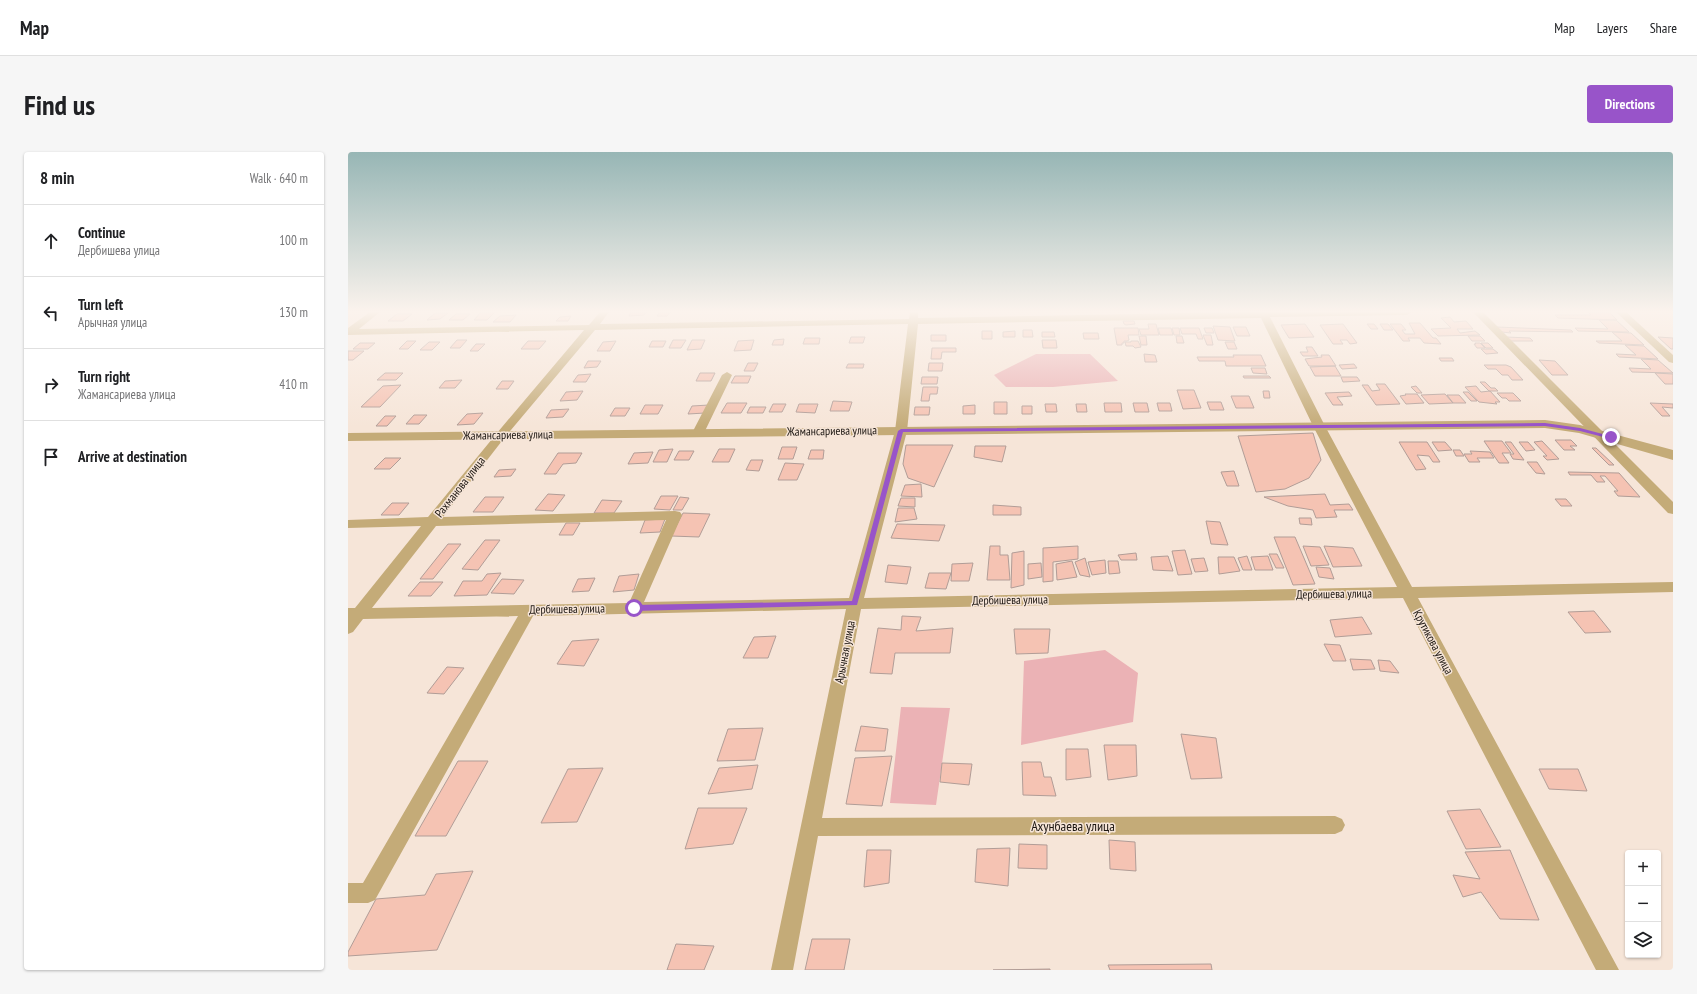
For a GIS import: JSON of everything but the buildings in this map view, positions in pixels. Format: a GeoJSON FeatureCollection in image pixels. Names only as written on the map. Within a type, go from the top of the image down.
{"type":"FeatureCollection","features":[{"type":"Feature","properties":{"kind":"street","name":"Рахманова улица"},"geometry":{"type":"LineString","coordinates":[[348,628],[354,614],[433,522],[501,435],[573,350]]}},
{"type":"Feature","properties":{"kind":"street","name":"Арычная улица"},"geometry":{"type":"LineString","coordinates":[[782,970],[855,604],[901,431],[910,350]]}},
{"type":"Feature","properties":{"kind":"street","name":"Крутикова улица"},"geometry":{"type":"LineString","coordinates":[[1281,350],[1406,593],[1608,970]]}},
{"type":"Feature","properties":{"kind":"street"},"geometry":{"type":"LineString","coordinates":[[1515,350],[1673,510]]}},
{"type":"Feature","properties":{"kind":"street"},"geometry":{"type":"LineString","coordinates":[[1662,350],[1673,360]]}},
{"type":"Feature","properties":{"kind":"street"},"geometry":{"type":"LineString","coordinates":[[698,433],[727,375]]}},
{"type":"Feature","properties":{"kind":"street","name":"Жамансариева улица"},"geometry":{"type":"LineString","coordinates":[[348,437],[1545,424],[1580,429],[1673,455]]}},
{"type":"Feature","properties":{"kind":"street"},"geometry":{"type":"LineString","coordinates":[[348,524],[675,515],[634,608]]}},
{"type":"Feature","properties":{"kind":"street","name":"Дербишева улица"},"geometry":{"type":"LineString","coordinates":[[354,614],[1673,587]]}},
{"type":"Feature","properties":{"kind":"street"},"geometry":{"type":"LineString","coordinates":[[348,893],[368,893],[530,610]]}},
{"type":"Feature","properties":{"kind":"street","name":"Ахунбаева улица"},"geometry":{"type":"LineString","coordinates":[[810,826],[1335,825]]}},
{"type":"Feature","properties":{"kind":"shaded area"},"geometry":{"type":"Polygon","coordinates":[[[1036,354],[1090,354],[1118,381],[1053,387],[1006,387],[994,375],[1036,354]]]}},
{"type":"Feature","properties":{"kind":"shaded area"},"geometry":{"type":"Polygon","coordinates":[[[1105,650],[1138,673],[1133,722],[1021,745],[1024,661],[1105,650]]]}},
{"type":"Feature","properties":{"kind":"shaded area"},"geometry":{"type":"Polygon","coordinates":[[[901,707],[950,708],[936,805],[890,803],[901,707]]]}},
{"type":"Feature","properties":{"kind":"route"},"geometry":{"type":"LineString","coordinates":[[634,608],[855,604],[901,431],[1545,424],[1580,429],[1611,437]]}}]}
